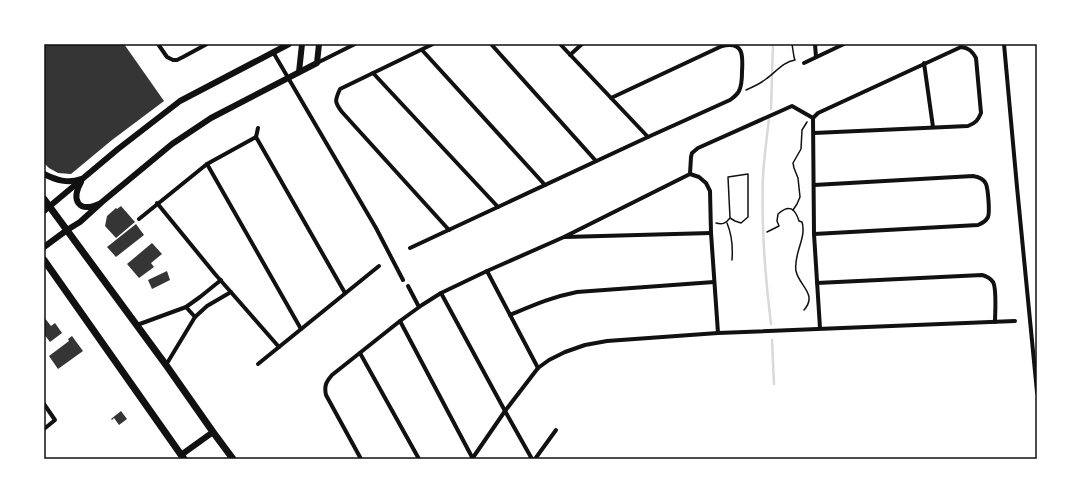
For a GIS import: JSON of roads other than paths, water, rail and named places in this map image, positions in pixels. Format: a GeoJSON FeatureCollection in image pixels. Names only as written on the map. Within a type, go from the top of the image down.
{"type":"FeatureCollection","features":[{"type":"Feature","properties":{"kind":"main road"},"geometry":{"type":"LineString","coordinates":[[44,199],[47,209],[67,230],[233,459]]}},
{"type":"Feature","properties":{"kind":"main road"},"geometry":{"type":"LineString","coordinates":[[44,260],[183,457]]}},
{"type":"Feature","properties":{"kind":"street"},"geometry":{"type":"LineString","coordinates":[[158,44],[167,57],[173,60],[177,60],[207,44]]}},
{"type":"Feature","properties":{"kind":"street"},"geometry":{"type":"LineString","coordinates":[[47,209],[84,177],[180,101],[289,44]]}},
{"type":"Feature","properties":{"kind":"street"},"geometry":{"type":"LineString","coordinates":[[299,72],[302,44]]}},
{"type":"Feature","properties":{"kind":"street"},"geometry":{"type":"LineString","coordinates":[[317,63],[319,44]]}},
{"type":"Feature","properties":{"kind":"street"},"geometry":{"type":"LineString","coordinates":[[44,247],[80,222],[172,144],[210,118],[355,44]]}},
{"type":"Feature","properties":{"kind":"street"},"geometry":{"type":"LineString","coordinates":[[433,44],[340,89],[335,102],[449,230]]}},
{"type":"Feature","properties":{"kind":"street"},"geometry":{"type":"LineString","coordinates":[[491,44],[596,161]]}},
{"type":"Feature","properties":{"kind":"street"},"geometry":{"type":"LineString","coordinates":[[560,44],[648,137]]}},
{"type":"Feature","properties":{"kind":"street"},"geometry":{"type":"LineString","coordinates":[[570,55],[582,44]]}},
{"type":"Feature","properties":{"kind":"street"},"geometry":{"type":"LineString","coordinates":[[815,44],[816,57]]}},
{"type":"Feature","properties":{"kind":"street"},"geometry":{"type":"LineString","coordinates":[[804,63],[844,44]]}},
{"type":"Feature","properties":{"kind":"street"},"geometry":{"type":"LineString","coordinates":[[1004,44],[1037,392]]}},
{"type":"Feature","properties":{"kind":"street"},"geometry":{"type":"LineString","coordinates":[[410,248],[730,100],[739,92],[741,86],[743,57],[741,51],[735,46],[722,46],[611,98]]}},
{"type":"Feature","properties":{"kind":"street"},"geometry":{"type":"LineString","coordinates":[[812,118],[818,113],[961,47],[968,48],[973,52],[976,58],[981,113],[979,120],[975,124],[968,126],[814,133]]}},
{"type":"Feature","properties":{"kind":"street"},"geometry":{"type":"LineString","coordinates":[[422,50],[545,185]]}},
{"type":"Feature","properties":{"kind":"street"},"geometry":{"type":"LineString","coordinates":[[273,52],[376,228],[404,280]]}},
{"type":"Feature","properties":{"kind":"street"},"geometry":{"type":"LineString","coordinates":[[924,63],[933,127]]}},
{"type":"Feature","properties":{"kind":"street"},"geometry":{"type":"LineString","coordinates":[[373,73],[498,207]]}},
{"type":"Feature","properties":{"kind":"street"},"geometry":{"type":"LineString","coordinates":[[690,174],[692,152],[698,148],[792,106],[812,118]]}},
{"type":"Feature","properties":{"kind":"street"},"geometry":{"type":"LineString","coordinates":[[812,118],[814,133],[814,234],[820,328]]}},
{"type":"Feature","properties":{"kind":"street"},"geometry":{"type":"LineString","coordinates":[[258,128],[256,137],[345,294]]}},
{"type":"Feature","properties":{"kind":"street"},"geometry":{"type":"LineString","coordinates":[[139,219],[207,164],[256,137]]}},
{"type":"Feature","properties":{"kind":"street"},"geometry":{"type":"LineString","coordinates":[[207,164],[301,329]]}},
{"type":"Feature","properties":{"kind":"street"},"geometry":{"type":"LineString","coordinates":[[44,174],[58,180],[66,181],[79,180],[84,177]]}},
{"type":"Feature","properties":{"kind":"street"},"geometry":{"type":"LineString","coordinates":[[361,459],[326,395],[325,388],[327,381],[332,376],[400,321],[441,293],[564,237],[690,174],[700,177],[706,183],[710,191],[711,233],[718,333]]}},
{"type":"Feature","properties":{"kind":"street"},"geometry":{"type":"LineString","coordinates":[[814,185],[973,176],[979,177],[987,185],[990,212],[988,218],[978,225],[814,234]]}},
{"type":"Feature","properties":{"kind":"street"},"geometry":{"type":"LineString","coordinates":[[84,177],[76,193],[77,202],[87,207],[102,202]]}},
{"type":"Feature","properties":{"kind":"street"},"geometry":{"type":"LineString","coordinates":[[158,203],[231,292],[279,347]]}},
{"type":"Feature","properties":{"kind":"street"},"geometry":{"type":"LineString","coordinates":[[564,237],[711,233]]}},
{"type":"Feature","properties":{"kind":"street"},"geometry":{"type":"LineString","coordinates":[[258,364],[379,266]]}},
{"type":"Feature","properties":{"kind":"street"},"geometry":{"type":"LineString","coordinates":[[487,271],[538,368]]}},
{"type":"Feature","properties":{"kind":"street"},"geometry":{"type":"LineString","coordinates":[[817,283],[982,275],[988,277],[995,288],[995,322]]}},
{"type":"Feature","properties":{"kind":"street"},"geometry":{"type":"LineString","coordinates":[[137,325],[186,307],[221,280]]}},
{"type":"Feature","properties":{"kind":"street"},"geometry":{"type":"LineString","coordinates":[[510,315],[542,301],[577,292],[714,282]]}},
{"type":"Feature","properties":{"kind":"street"},"geometry":{"type":"LineString","coordinates":[[408,286],[419,307]]}},
{"type":"Feature","properties":{"kind":"street"},"geometry":{"type":"LineString","coordinates":[[166,365],[195,318],[207,306],[231,292]]}},
{"type":"Feature","properties":{"kind":"street"},"geometry":{"type":"LineString","coordinates":[[441,293],[505,411],[533,459],[556,430]]}},
{"type":"Feature","properties":{"kind":"street"},"geometry":{"type":"LineString","coordinates":[[186,307],[195,318]]}},
{"type":"Feature","properties":{"kind":"street"},"geometry":{"type":"LineString","coordinates":[[400,321],[473,459],[505,411],[538,368],[549,360],[565,352],[585,345],[607,341],[718,333],[1015,321]]}},
{"type":"Feature","properties":{"kind":"street"},"geometry":{"type":"LineString","coordinates":[[360,353],[419,459]]}},
{"type":"Feature","properties":{"kind":"street"},"geometry":{"type":"LineString","coordinates":[[44,404],[55,420],[44,429]]}},
{"type":"Feature","properties":{"kind":"street"},"geometry":{"type":"LineString","coordinates":[[183,457],[212,432]]}},
{"type":"Feature","properties":{"kind":"waterway"},"geometry":{"type":"LineString","coordinates":[[771,109],[773,44]]}},
{"type":"Feature","properties":{"kind":"waterway"},"geometry":{"type":"LineString","coordinates":[[769,118],[763,170],[763,232],[765,269],[771,324]]}},
{"type":"Feature","properties":{"kind":"waterway"},"geometry":{"type":"LineString","coordinates":[[772,340],[774,384]]}}]}
